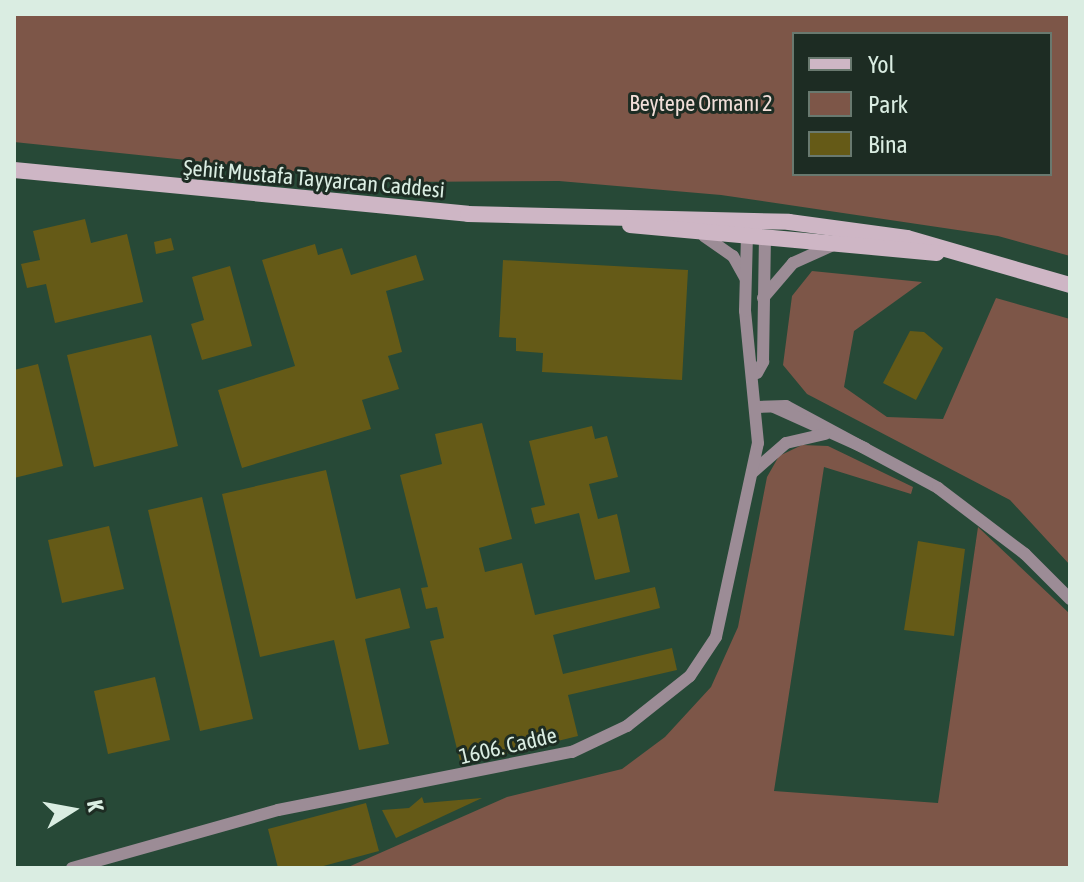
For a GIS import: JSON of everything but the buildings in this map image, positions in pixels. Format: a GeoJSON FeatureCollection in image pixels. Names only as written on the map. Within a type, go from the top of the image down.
{"type":"FeatureCollection","features":[{"type":"Feature","properties":{"kind":"main road","name":"Şehit Mustafa Tayyarcan Caddesi"},"geometry":{"type":"LineString","coordinates":[[14,170],[311,203],[610,220],[748,219],[765,229],[835,244],[955,253]]}},
{"type":"Feature","properties":{"kind":"main road"},"geometry":{"type":"LineString","coordinates":[[747,237],[748,219]]}},
{"type":"Feature","properties":{"kind":"main road","name":"Şehit Mustafa Tayyarcan Caddesi"},"geometry":{"type":"LineString","coordinates":[[610,220],[704,236],[747,237],[765,229],[907,238],[1070,285]]}},
{"type":"Feature","properties":{"kind":"street"},"geometry":{"type":"LineString","coordinates":[[757,373],[765,229]]}},
{"type":"Feature","properties":{"kind":"street"},"geometry":{"type":"LineString","coordinates":[[704,236],[733,256],[746,279]]}},
{"type":"Feature","properties":{"kind":"street"},"geometry":{"type":"LineString","coordinates":[[747,237],[746,279],[757,373]]}},
{"type":"Feature","properties":{"kind":"street"},"geometry":{"type":"LineString","coordinates":[[763,298],[793,263],[835,244]]}},
{"type":"Feature","properties":{"kind":"street","name":"1606. Cadde"},"geometry":{"type":"LineString","coordinates":[[72,868],[104,864],[290,807],[572,752],[627,726],[690,676],[716,637],[753,472],[757,373]]}},
{"type":"Feature","properties":{"kind":"street"},"geometry":{"type":"LineString","coordinates":[[757,407],[786,406],[968,507],[1070,599]]}},
{"type":"Feature","properties":{"kind":"street"},"geometry":{"type":"LineString","coordinates":[[774,407],[826,434],[868,449]]}},
{"type":"Feature","properties":{"kind":"street"},"geometry":{"type":"LineString","coordinates":[[753,472],[786,443],[826,434]]}},
{"type":"Feature","properties":{"kind":"green space","name":"Beytepe Ormanı 2"},"geometry":{"type":"Polygon","coordinates":[[[14,14],[1070,14],[1070,256],[998,236],[721,195],[559,181],[397,182],[14,142],[14,14]]]}},
{"type":"Feature","properties":{"kind":"green space"},"geometry":{"type":"Polygon","coordinates":[[[812,271],[922,282],[854,331],[844,387],[887,417],[943,419],[996,298],[1070,319],[1070,565],[1010,500],[807,394],[783,365],[792,296],[812,271]]]}},
{"type":"Feature","properties":{"kind":"green space"},"geometry":{"type":"Polygon","coordinates":[[[802,445],[828,446],[913,487],[911,494],[824,467],[774,791],[938,803],[978,527],[1070,614],[1070,868],[346,868],[507,797],[622,769],[665,737],[711,687],[738,627],[767,477],[779,456],[802,445]]]}}]}
